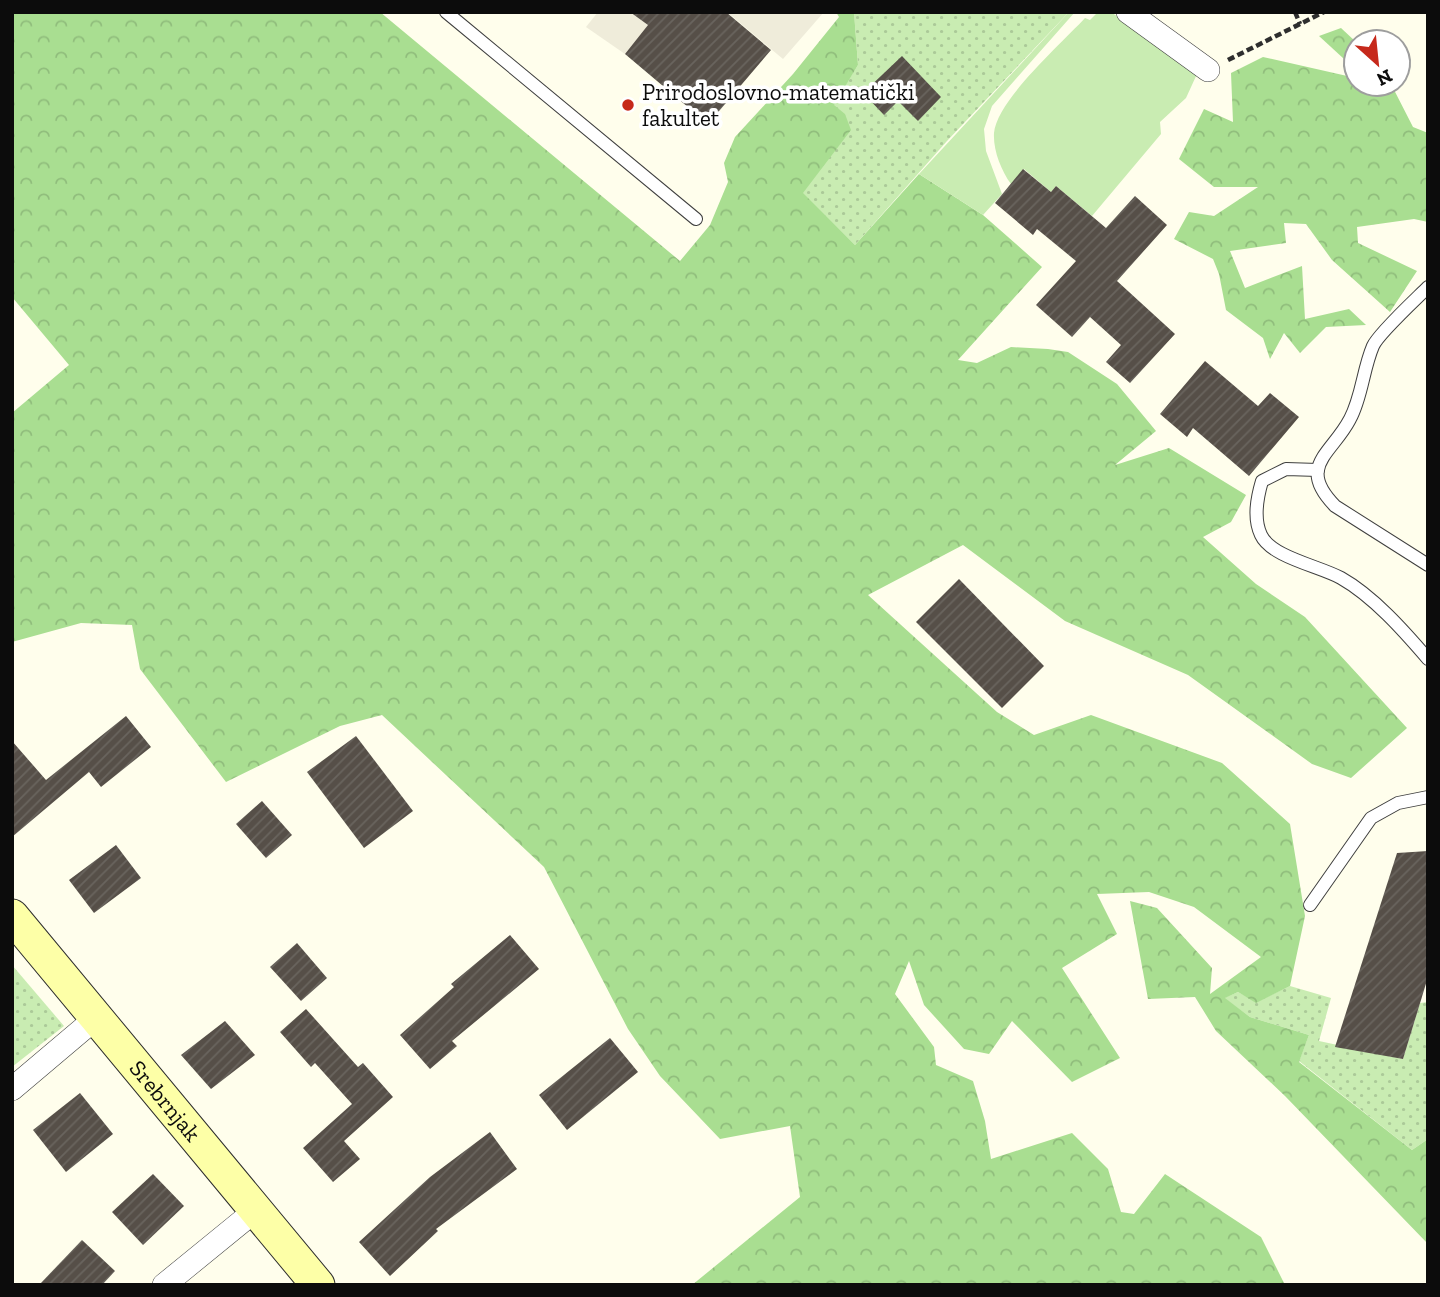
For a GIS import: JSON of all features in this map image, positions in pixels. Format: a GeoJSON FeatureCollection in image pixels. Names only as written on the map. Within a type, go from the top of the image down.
{"type":"FeatureCollection","features":[{"type":"Feature","properties":{"kind":"main road","name":"Srebrnjak"},"geometry":{"type":"LineString","coordinates":[[12,916],[318,1285]]}},
{"type":"Feature","properties":{"kind":"street"},"geometry":{"type":"LineString","coordinates":[[1128,12],[1208,70]]}},
{"type":"Feature","properties":{"kind":"street"},"geometry":{"type":"LineString","coordinates":[[12,1089],[96,1018]]}},
{"type":"Feature","properties":{"kind":"street"},"geometry":{"type":"LineString","coordinates":[[164,1285],[256,1210]]}},
{"type":"Feature","properties":{"kind":"lane"},"geometry":{"type":"LineString","coordinates":[[446,12],[696,219]]}},
{"type":"Feature","properties":{"kind":"lane"},"geometry":{"type":"LineString","coordinates":[[1428,287],[1374,344],[1351,418],[1318,463],[1317,477],[1324,495],[1335,506],[1428,565]]}},
{"type":"Feature","properties":{"kind":"lane"},"geometry":{"type":"LineString","coordinates":[[1318,470],[1286,469],[1262,481],[1256,514],[1261,536],[1276,552],[1343,579],[1394,620],[1428,660]]}},
{"type":"Feature","properties":{"kind":"lane"},"geometry":{"type":"LineString","coordinates":[[1310,905],[1371,818],[1398,803],[1428,797]]}},
{"type":"Feature","properties":{"kind":"path"},"geometry":{"type":"LineString","coordinates":[[1295,12],[1300,24]]}},
{"type":"Feature","properties":{"kind":"path"},"geometry":{"type":"LineString","coordinates":[[1208,70],[1324,12]]}},
{"type":"Feature","properties":{"kind":"green space"},"geometry":{"type":"Polygon","coordinates":[[[12,12],[380,12],[680,261],[710,225],[728,182],[724,163],[735,137],[793,74],[839,17],[836,12],[854,12],[858,65],[834,105],[845,114],[851,130],[803,193],[855,245],[919,174],[983,215],[1042,267],[958,360],[977,363],[1011,347],[1068,352],[1117,384],[1156,431],[1115,465],[1169,448],[1246,495],[1231,522],[1203,537],[1256,584],[1305,617],[1407,728],[1351,778],[1312,764],[1188,675],[1065,621],[963,545],[868,595],[997,712],[1034,735],[1091,715],[1222,763],[1290,824],[1305,916],[1290,986],[1256,1003],[1238,992],[1225,998],[1250,1017],[1309,1035],[1299,1062],[1412,1150],[1428,1139],[1428,1244],[1285,1096],[1216,1031],[1195,997],[1148,999],[1130,901],[1157,908],[1212,968],[1210,994],[1261,957],[1194,907],[1149,892],[1097,894],[1117,934],[1062,968],[1120,1058],[1072,1082],[1012,1021],[989,1054],[964,1049],[924,1005],[909,961],[895,994],[934,1047],[936,1065],[973,1081],[985,1121],[991,1159],[1072,1133],[1108,1169],[1121,1212],[1134,1214],[1165,1174],[1261,1237],[1285,1285],[692,1285],[800,1197],[790,1126],[720,1139],[660,1076],[628,1029],[544,867],[382,715],[340,726],[226,782],[140,669],[132,625],[81,623],[12,642],[12,413],[69,365],[12,297],[12,12]]]}},
{"type":"Feature","properties":{"kind":"green space"},"geometry":{"type":"Polygon","coordinates":[[[854,12],[1069,12],[947,141],[855,245],[802,193],[850,130],[833,105],[858,65],[854,12]]]}},
{"type":"Feature","properties":{"kind":"green space"},"geometry":{"type":"Polygon","coordinates":[[[1069,12],[1075,12],[992,106],[984,129],[986,151],[1002,194],[983,215],[919,174],[1069,12]]]}},
{"type":"Feature","properties":{"kind":"green space"},"geometry":{"type":"Polygon","coordinates":[[[1098,12],[1111,12],[1197,74],[1186,98],[1160,122],[1161,134],[1092,216],[1056,186],[1051,192],[1024,169],[1011,184],[998,160],[994,133],[1006,105],[1018,89],[1085,18],[1090,20],[1098,12]]]}},
{"type":"Feature","properties":{"kind":"green space"},"geometry":{"type":"Polygon","coordinates":[[[1341,28],[1342,57],[1319,36],[1341,28]]]}},
{"type":"Feature","properties":{"kind":"green space"},"geometry":{"type":"Polygon","coordinates":[[[1263,57],[1342,75],[1342,98],[1398,98],[1413,127],[1428,133],[1428,222],[1414,219],[1357,227],[1358,243],[1417,271],[1390,312],[1332,260],[1306,224],[1284,223],[1286,243],[1230,251],[1245,288],[1302,266],[1305,319],[1349,309],[1366,325],[1326,327],[1300,353],[1284,333],[1270,359],[1263,338],[1226,310],[1219,274],[1213,259],[1174,239],[1189,212],[1214,216],[1258,187],[1214,187],[1179,159],[1204,109],[1233,122],[1231,73],[1263,57]]]}},
{"type":"Feature","properties":{"kind":"green space"},"geometry":{"type":"Polygon","coordinates":[[[12,965],[64,1026],[12,1067],[12,965]]]}},
{"type":"Feature","properties":{"kind":"green space"},"geometry":{"type":"Polygon","coordinates":[[[1290,986],[1331,998],[1319,1041],[1403,1059],[1420,1003],[1428,1002],[1428,1139],[1412,1150],[1299,1061],[1309,1035],[1250,1017],[1224,998],[1238,992],[1256,1002],[1290,986]]]}},
{"type":"Feature","properties":{"kind":"shaded area"},"geometry":{"type":"Polygon","coordinates":[[[598,12],[659,12],[625,54],[586,27],[598,12]]]}},
{"type":"Feature","properties":{"kind":"shaded area"},"geometry":{"type":"Polygon","coordinates":[[[727,12],[824,12],[783,59],[727,12]]]}},
{"type":"Feature","properties":{"kind":"building"},"geometry":{"type":"Polygon","coordinates":[[[630,12],[726,12],[771,50],[708,124],[625,54],[648,25],[630,12]]]}},
{"type":"Feature","properties":{"kind":"building"},"geometry":{"type":"Polygon","coordinates":[[[902,56],[941,97],[918,121],[898,101],[884,115],[863,93],[902,56]]]}},
{"type":"Feature","properties":{"kind":"building"},"geometry":{"type":"Polygon","coordinates":[[[1023,169],[1051,192],[1056,186],[1106,228],[1135,196],[1167,225],[1117,281],[1175,334],[1130,383],[1106,362],[1121,345],[1090,317],[1072,337],[1036,305],[1076,261],[1037,229],[1033,235],[995,203],[1023,169]]]}},
{"type":"Feature","properties":{"kind":"building"},"geometry":{"type":"Polygon","coordinates":[[[1205,361],[1258,406],[1270,393],[1299,417],[1249,476],[1193,428],[1187,437],[1160,414],[1205,361]]]}},
{"type":"Feature","properties":{"kind":"building"},"geometry":{"type":"Polygon","coordinates":[[[959,579],[1044,666],[1002,708],[916,622],[959,579]]]}},
{"type":"Feature","properties":{"kind":"building"},"geometry":{"type":"Polygon","coordinates":[[[126,716],[151,747],[101,787],[89,772],[12,837],[12,741],[46,780],[126,716]]]}},
{"type":"Feature","properties":{"kind":"building"},"geometry":{"type":"Polygon","coordinates":[[[356,736],[413,811],[364,848],[307,772],[356,736]]]}},
{"type":"Feature","properties":{"kind":"building"},"geometry":{"type":"Polygon","coordinates":[[[262,801],[292,835],[266,858],[236,824],[262,801]]]}},
{"type":"Feature","properties":{"kind":"building"},"geometry":{"type":"Polygon","coordinates":[[[116,845],[141,878],[94,913],[69,880],[116,845]]]}},
{"type":"Feature","properties":{"kind":"building"},"geometry":{"type":"Polygon","coordinates":[[[1428,851],[1428,977],[1403,1059],[1335,1047],[1397,853],[1428,851]]]}},
{"type":"Feature","properties":{"kind":"building"},"geometry":{"type":"Polygon","coordinates":[[[510,935],[539,969],[452,1041],[457,1046],[430,1069],[400,1035],[454,987],[451,984],[510,935]]]}},
{"type":"Feature","properties":{"kind":"building"},"geometry":{"type":"Polygon","coordinates":[[[297,943],[327,978],[301,1001],[270,967],[297,943]]]}},
{"type":"Feature","properties":{"kind":"building"},"geometry":{"type":"Polygon","coordinates":[[[306,1009],[358,1067],[363,1063],[393,1097],[344,1141],[360,1159],[333,1182],[303,1148],[352,1104],[315,1063],[311,1067],[280,1032],[306,1009]]]}},
{"type":"Feature","properties":{"kind":"building"},"geometry":{"type":"Polygon","coordinates":[[[225,1021],[255,1055],[211,1089],[181,1055],[225,1021]]]}},
{"type":"Feature","properties":{"kind":"building"},"geometry":{"type":"Polygon","coordinates":[[[610,1038],[638,1072],[567,1130],[539,1095],[610,1038]]]}},
{"type":"Feature","properties":{"kind":"building"},"geometry":{"type":"Polygon","coordinates":[[[80,1093],[113,1134],[66,1172],[33,1130],[80,1093]]]}},
{"type":"Feature","properties":{"kind":"building"},"geometry":{"type":"Polygon","coordinates":[[[490,1132],[517,1169],[436,1229],[438,1231],[390,1276],[359,1242],[430,1177],[490,1132]]]}},
{"type":"Feature","properties":{"kind":"building"},"geometry":{"type":"Polygon","coordinates":[[[153,1174],[184,1206],[143,1245],[112,1212],[153,1174]]]}},
{"type":"Feature","properties":{"kind":"building"},"geometry":{"type":"Polygon","coordinates":[[[82,1240],[115,1271],[102,1285],[39,1285],[82,1240]]]}},
{"type":"Feature","properties":{"kind":"place","name":"Prirodoslovno-matematički fakultet"},"geometry":{"type":"Point","coordinates":[628,105]}}]}
